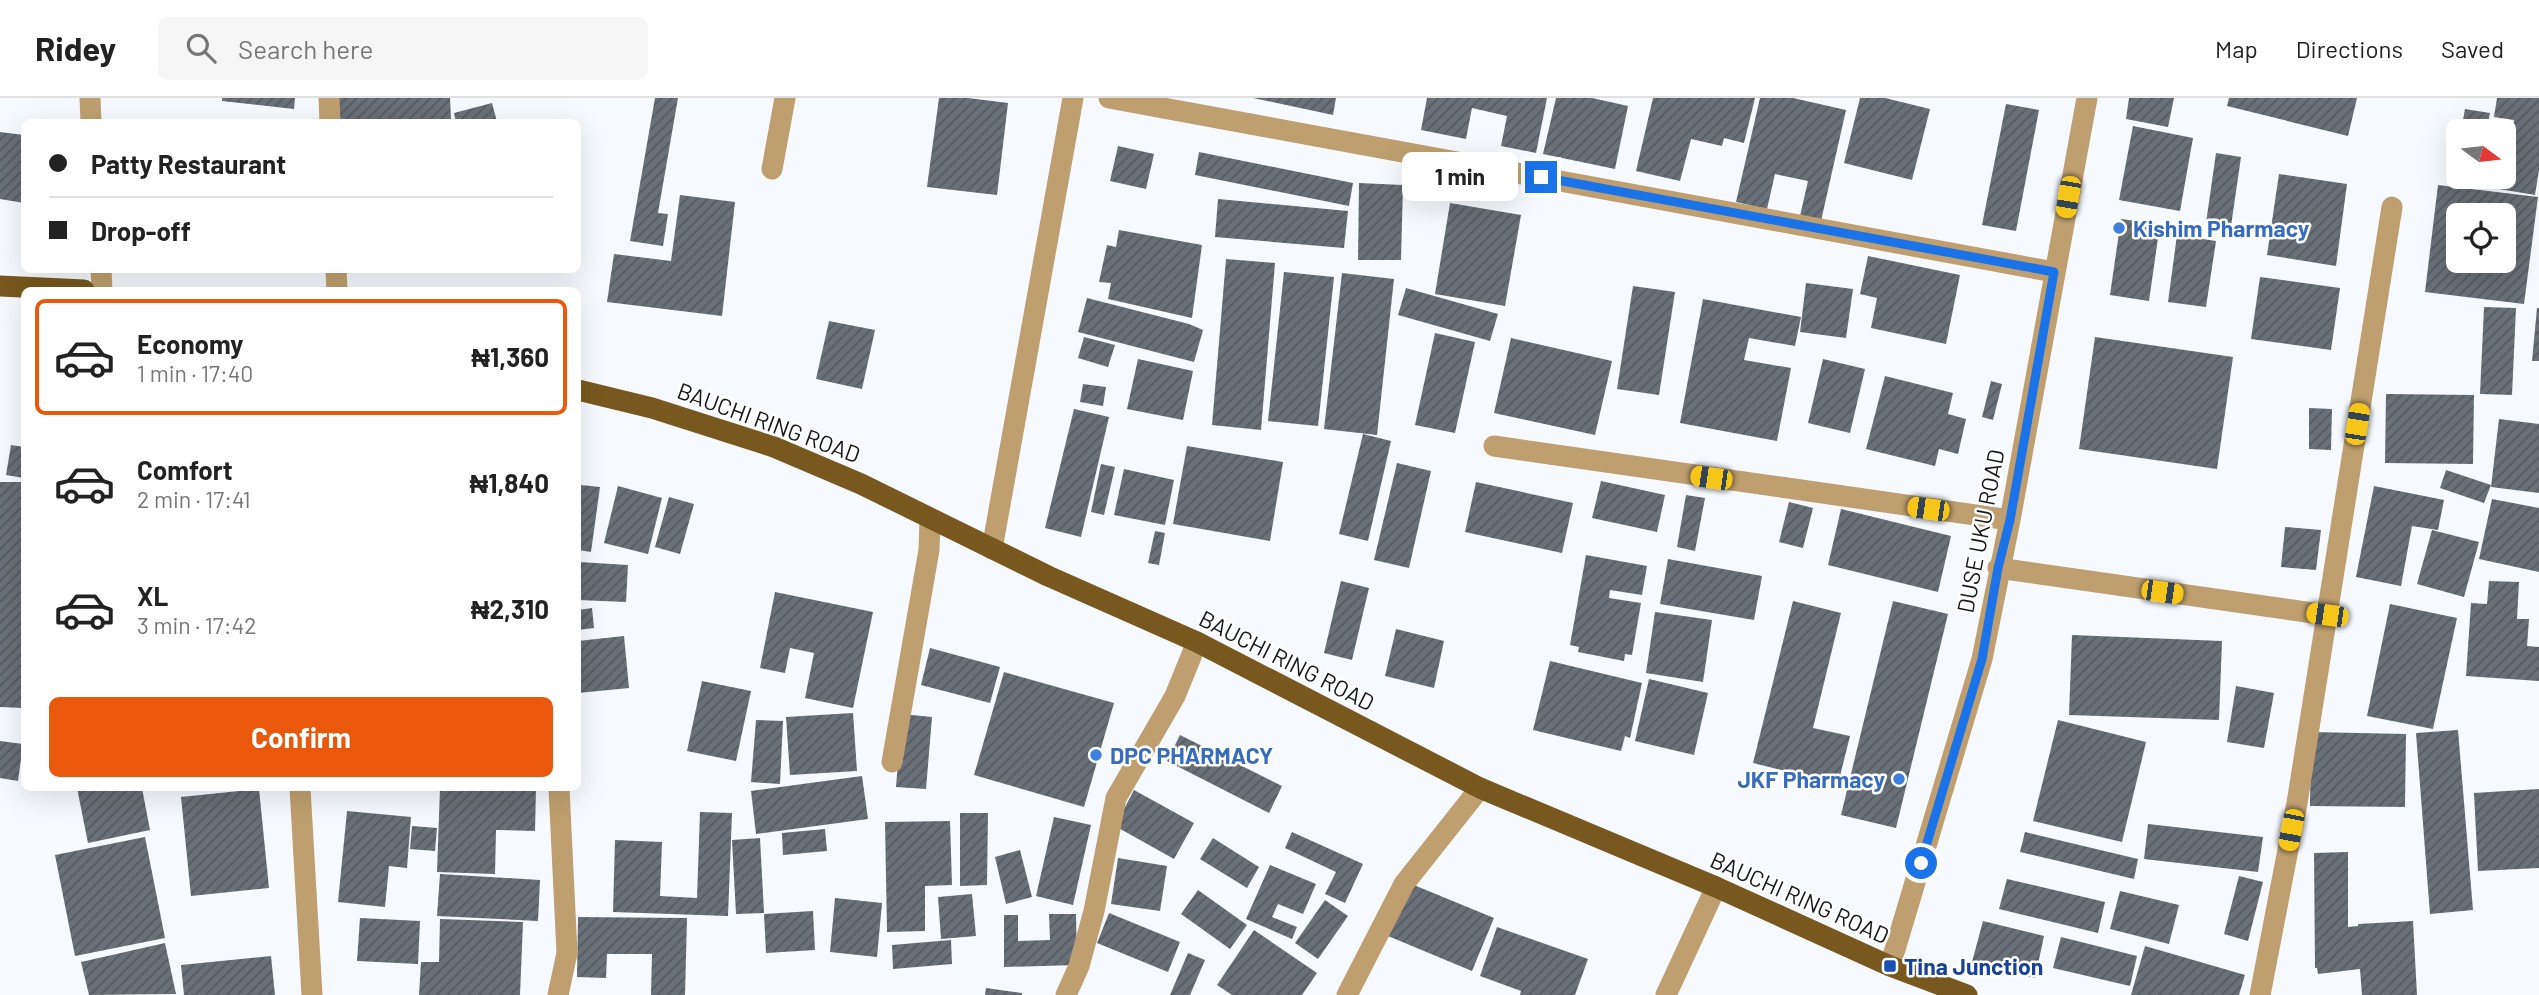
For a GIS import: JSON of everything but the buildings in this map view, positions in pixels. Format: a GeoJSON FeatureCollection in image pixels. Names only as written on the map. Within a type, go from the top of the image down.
{"type":"FeatureCollection","features":[{"type":"Feature","properties":{"kind":"main road"},"geometry":{"type":"LineString","coordinates":[[0,286],[21,287]]}},
{"type":"Feature","properties":{"kind":"main road","name":"BAUCHI RING ROAD"},"geometry":{"type":"LineString","coordinates":[[581,391],[652,408],[774,447],[862,484],[992,549],[1197,642],[1479,788],[1716,887],[1891,966],[1967,995]]}},
{"type":"Feature","properties":{"kind":"street"},"geometry":{"type":"LineString","coordinates":[[90,98],[91,119]]}},
{"type":"Feature","properties":{"kind":"street"},"geometry":{"type":"LineString","coordinates":[[329,98],[330,119]]}},
{"type":"Feature","properties":{"kind":"street"},"geometry":{"type":"LineString","coordinates":[[772,169],[785,98]]}},
{"type":"Feature","properties":{"kind":"street"},"geometry":{"type":"LineString","coordinates":[[992,549],[1073,98]]}},
{"type":"Feature","properties":{"kind":"street"},"geometry":{"type":"LineString","coordinates":[[1109,98],[2054,272]]}},
{"type":"Feature","properties":{"kind":"street","name":"DUSE UKU ROAD"},"geometry":{"type":"LineString","coordinates":[[1891,966],[1982,659],[2087,98]]}},
{"type":"Feature","properties":{"kind":"street"},"geometry":{"type":"LineString","coordinates":[[2260,995],[2297,803],[2392,207]]}},
{"type":"Feature","properties":{"kind":"street"},"geometry":{"type":"LineString","coordinates":[[1494,446],[2010,520]]}},
{"type":"Feature","properties":{"kind":"street"},"geometry":{"type":"LineString","coordinates":[[892,762],[929,550],[930,519]]}},
{"type":"Feature","properties":{"kind":"street"},"geometry":{"type":"LineString","coordinates":[[1998,568],[2327,615]]}},
{"type":"Feature","properties":{"kind":"street"},"geometry":{"type":"LineString","coordinates":[[1066,995],[1079,967],[1094,911],[1116,798],[1174,696],[1197,642]]}},
{"type":"Feature","properties":{"kind":"street"},"geometry":{"type":"LineString","coordinates":[[1347,995],[1404,884],[1479,788]]}},
{"type":"Feature","properties":{"kind":"street"},"geometry":{"type":"LineString","coordinates":[[300,791],[312,995]]}},
{"type":"Feature","properties":{"kind":"street"},"geometry":{"type":"LineString","coordinates":[[558,995],[567,953],[559,791]]}},
{"type":"Feature","properties":{"kind":"street"},"geometry":{"type":"LineString","coordinates":[[1666,995],[1716,887]]}},
{"type":"Feature","properties":{"kind":"place","name":"Kishim Pharmacy"},"geometry":{"type":"Point","coordinates":[2119,228]}},
{"type":"Feature","properties":{"kind":"place","name":"DPC PHARMACY"},"geometry":{"type":"Point","coordinates":[1096,755]}},
{"type":"Feature","properties":{"kind":"place","name":"JKF Pharmacy"},"geometry":{"type":"Point","coordinates":[1899,779]}},
{"type":"Feature","properties":{"kind":"place","name":"Tina Junction"},"geometry":{"type":"Point","coordinates":[1890,966]}},
{"type":"Feature","properties":{"kind":"route"},"geometry":{"type":"LineString","coordinates":[[1541,177],[2054,272],[2010,520],[1998,568],[1982,659],[1921,863]]}}]}
